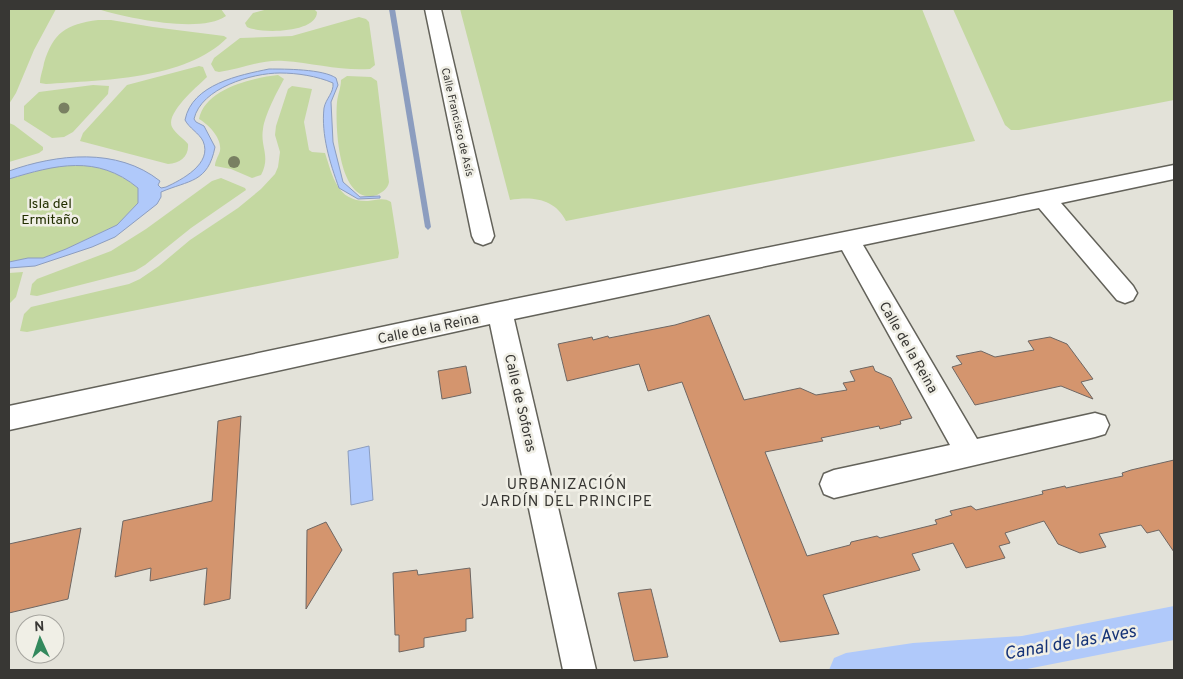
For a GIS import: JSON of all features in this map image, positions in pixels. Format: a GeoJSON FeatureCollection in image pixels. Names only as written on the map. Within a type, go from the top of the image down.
{"type":"FeatureCollection","features":[{"type":"Feature","properties":{"kind":"street","name":"Calle Francisco de Asís"},"geometry":{"type":"LineString","coordinates":[[433,9],[483,236]]}},
{"type":"Feature","properties":{"kind":"street","name":"Calle de la Reina"},"geometry":{"type":"LineString","coordinates":[[9,418],[500,312],[1174,172]]}},
{"type":"Feature","properties":{"kind":"street"},"geometry":{"type":"LineString","coordinates":[[1045,200],[1125,293]]}},
{"type":"Feature","properties":{"kind":"street","name":"Calle de la Reina"},"geometry":{"type":"LineString","coordinates":[[848,240],[970,453]]}},
{"type":"Feature","properties":{"kind":"street","name":"Calle de Soforas"},"geometry":{"type":"LineString","coordinates":[[500,312],[580,670]]}},
{"type":"Feature","properties":{"kind":"street"},"geometry":{"type":"LineString","coordinates":[[834,484],[1095,425]]}},
{"type":"Feature","properties":{"kind":"green space"},"geometry":{"type":"Polygon","coordinates":[[[9,9],[56,9],[34,50],[16,93],[9,104],[9,9]]]}},
{"type":"Feature","properties":{"kind":"green space"},"geometry":{"type":"Polygon","coordinates":[[[98,9],[221,9],[226,16],[215,21],[200,24],[182,24],[145,20],[98,9]]]}},
{"type":"Feature","properties":{"kind":"green space"},"geometry":{"type":"Polygon","coordinates":[[[268,9],[314,9],[317,12],[315,19],[299,28],[264,31],[247,27],[245,23],[253,13],[268,9]]]}},
{"type":"Feature","properties":{"kind":"green space"},"geometry":{"type":"Polygon","coordinates":[[[460,9],[922,9],[975,141],[566,221],[556,208],[542,201],[527,198],[510,200],[460,9]]]}},
{"type":"Feature","properties":{"kind":"green space"},"geometry":{"type":"Polygon","coordinates":[[[953,9],[1174,9],[1174,100],[1011,130],[1005,125],[953,9]]]}},
{"type":"Feature","properties":{"kind":"green space"},"geometry":{"type":"Polygon","coordinates":[[[359,17],[369,22],[375,65],[370,69],[348,69],[276,61],[219,72],[215,71],[211,64],[214,58],[240,38],[292,36],[359,17]]]}},
{"type":"Feature","properties":{"kind":"green space"},"geometry":{"type":"Polygon","coordinates":[[[98,20],[111,20],[224,36],[227,38],[209,52],[189,62],[166,70],[117,79],[40,83],[44,63],[57,37],[69,27],[98,20]]]}},
{"type":"Feature","properties":{"kind":"green space"},"geometry":{"type":"Polygon","coordinates":[[[199,66],[203,67],[207,77],[178,107],[171,121],[173,129],[188,144],[187,152],[180,161],[168,164],[80,141],[83,133],[127,85],[199,66]]]}},
{"type":"Feature","properties":{"kind":"green space"},"geometry":{"type":"Polygon","coordinates":[[[278,75],[284,79],[264,123],[262,135],[265,162],[261,175],[252,178],[231,169],[215,166],[220,151],[219,141],[214,132],[199,119],[203,109],[210,100],[231,87],[243,82],[278,75]]]}},
{"type":"Feature","properties":{"kind":"green space"},"geometry":{"type":"Polygon","coordinates":[[[347,76],[371,77],[377,81],[389,182],[385,190],[377,195],[364,195],[354,189],[347,177],[342,162],[338,145],[337,102],[341,80],[347,76]]]}},
{"type":"Feature","properties":{"kind":"green space"},"geometry":{"type":"Polygon","coordinates":[[[93,85],[109,86],[108,94],[73,132],[64,137],[52,138],[24,120],[24,106],[39,92],[93,85]]]}},
{"type":"Feature","properties":{"kind":"green space"},"geometry":{"type":"Polygon","coordinates":[[[292,86],[312,89],[304,122],[309,150],[325,153],[334,179],[343,193],[358,200],[383,199],[391,202],[399,253],[398,258],[27,332],[20,331],[24,314],[31,307],[129,284],[140,279],[190,240],[238,208],[261,189],[275,174],[278,167],[280,152],[275,135],[276,126],[288,89],[292,86]]]}},
{"type":"Feature","properties":{"kind":"green space"},"geometry":{"type":"Polygon","coordinates":[[[9,123],[43,147],[43,150],[9,162],[9,123]]]}},
{"type":"Feature","properties":{"kind":"green space","name":"Isla del Ermitaño"},"geometry":{"type":"Polygon","coordinates":[[[82,165],[112,172],[132,183],[138,188],[138,203],[117,225],[66,249],[43,258],[28,258],[9,262],[9,179],[55,166],[82,165]]]}},
{"type":"Feature","properties":{"kind":"green space"},"geometry":{"type":"Polygon","coordinates":[[[221,178],[246,190],[191,228],[145,265],[135,271],[37,296],[30,295],[32,284],[37,279],[111,251],[146,229],[212,181],[221,178]]]}},
{"type":"Feature","properties":{"kind":"green space"},"geometry":{"type":"Polygon","coordinates":[[[23,272],[16,297],[9,304],[9,273],[23,272]]]}},
{"type":"Feature","properties":{"kind":"water"},"geometry":{"type":"Polygon","coordinates":[[[269,69],[313,71],[336,78],[338,85],[331,102],[333,142],[343,182],[360,197],[380,196],[380,198],[358,199],[339,188],[325,139],[323,118],[326,101],[332,90],[333,83],[314,77],[293,74],[280,73],[256,76],[229,84],[206,99],[199,108],[194,119],[204,126],[215,147],[208,168],[202,174],[189,182],[161,192],[161,197],[157,204],[115,237],[92,247],[35,266],[9,268],[9,262],[28,258],[43,258],[117,225],[138,203],[138,188],[123,177],[107,170],[91,167],[59,167],[9,179],[9,171],[28,165],[67,158],[106,158],[143,170],[160,181],[158,185],[161,188],[166,187],[194,170],[204,157],[203,141],[185,120],[189,108],[197,98],[219,83],[245,74],[269,69]]]}},
{"type":"Feature","properties":{"kind":"water"},"geometry":{"type":"Polygon","coordinates":[[[369,446],[373,500],[351,505],[348,451],[369,446]]]}},
{"type":"Feature","properties":{"kind":"building"},"geometry":{"type":"Polygon","coordinates":[[[709,315],[744,400],[800,388],[816,395],[847,390],[843,383],[855,381],[850,371],[873,366],[875,371],[891,378],[912,418],[900,421],[901,424],[880,429],[879,426],[821,438],[823,441],[765,452],[807,556],[850,545],[851,542],[877,536],[880,538],[937,524],[935,520],[952,515],[950,511],[971,506],[976,510],[1043,494],[1042,491],[1123,476],[1122,473],[1131,470],[1174,460],[1174,552],[1159,530],[1147,533],[1141,525],[1099,534],[1106,547],[1080,553],[1058,544],[1044,521],[1005,533],[1010,543],[999,546],[1005,558],[966,568],[953,543],[912,554],[920,570],[823,595],[839,634],[780,642],[682,382],[648,391],[639,364],[567,381],[558,344],[592,337],[593,340],[608,336],[609,338],[675,325],[709,315]]]}},
{"type":"Feature","properties":{"kind":"building"},"geometry":{"type":"Polygon","coordinates":[[[1050,337],[1067,344],[1093,379],[1081,382],[1093,399],[1061,386],[975,405],[952,367],[962,364],[956,356],[981,351],[995,357],[1034,350],[1028,341],[1050,337]]]}},
{"type":"Feature","properties":{"kind":"building"},"geometry":{"type":"Polygon","coordinates":[[[466,366],[471,393],[442,399],[438,371],[466,366]]]}},
{"type":"Feature","properties":{"kind":"building"},"geometry":{"type":"Polygon","coordinates":[[[241,416],[230,599],[204,605],[207,568],[150,581],[151,568],[115,577],[123,521],[212,501],[218,421],[241,416]]]}},
{"type":"Feature","properties":{"kind":"building"},"geometry":{"type":"Polygon","coordinates":[[[326,522],[342,550],[306,609],[307,530],[326,522]]]}},
{"type":"Feature","properties":{"kind":"building"},"geometry":{"type":"Polygon","coordinates":[[[81,528],[68,599],[9,613],[9,544],[81,528]]]}},
{"type":"Feature","properties":{"kind":"building"},"geometry":{"type":"Polygon","coordinates":[[[470,568],[473,618],[466,619],[466,631],[424,638],[424,647],[399,652],[399,635],[395,635],[393,573],[417,570],[418,575],[470,568]]]}},
{"type":"Feature","properties":{"kind":"building"},"geometry":{"type":"Polygon","coordinates":[[[651,589],[668,657],[634,661],[618,593],[651,589]]]}},
{"type":"Feature","properties":{"kind":"waterway"},"geometry":{"type":"LineString","coordinates":[[392,9],[428,227]]}},
{"type":"Feature","properties":{"kind":"waterway","name":"Canal de las Aves"},"geometry":{"type":"LineString","coordinates":[[846,670],[913,660],[1022,653],[1174,623]]}},
{"type":"Feature","properties":{"kind":"district","name":"URBANIZACIÓN JARDÍN DEL PRINCIPE"},"geometry":{"type":"Point","coordinates":[567,492]}}]}
